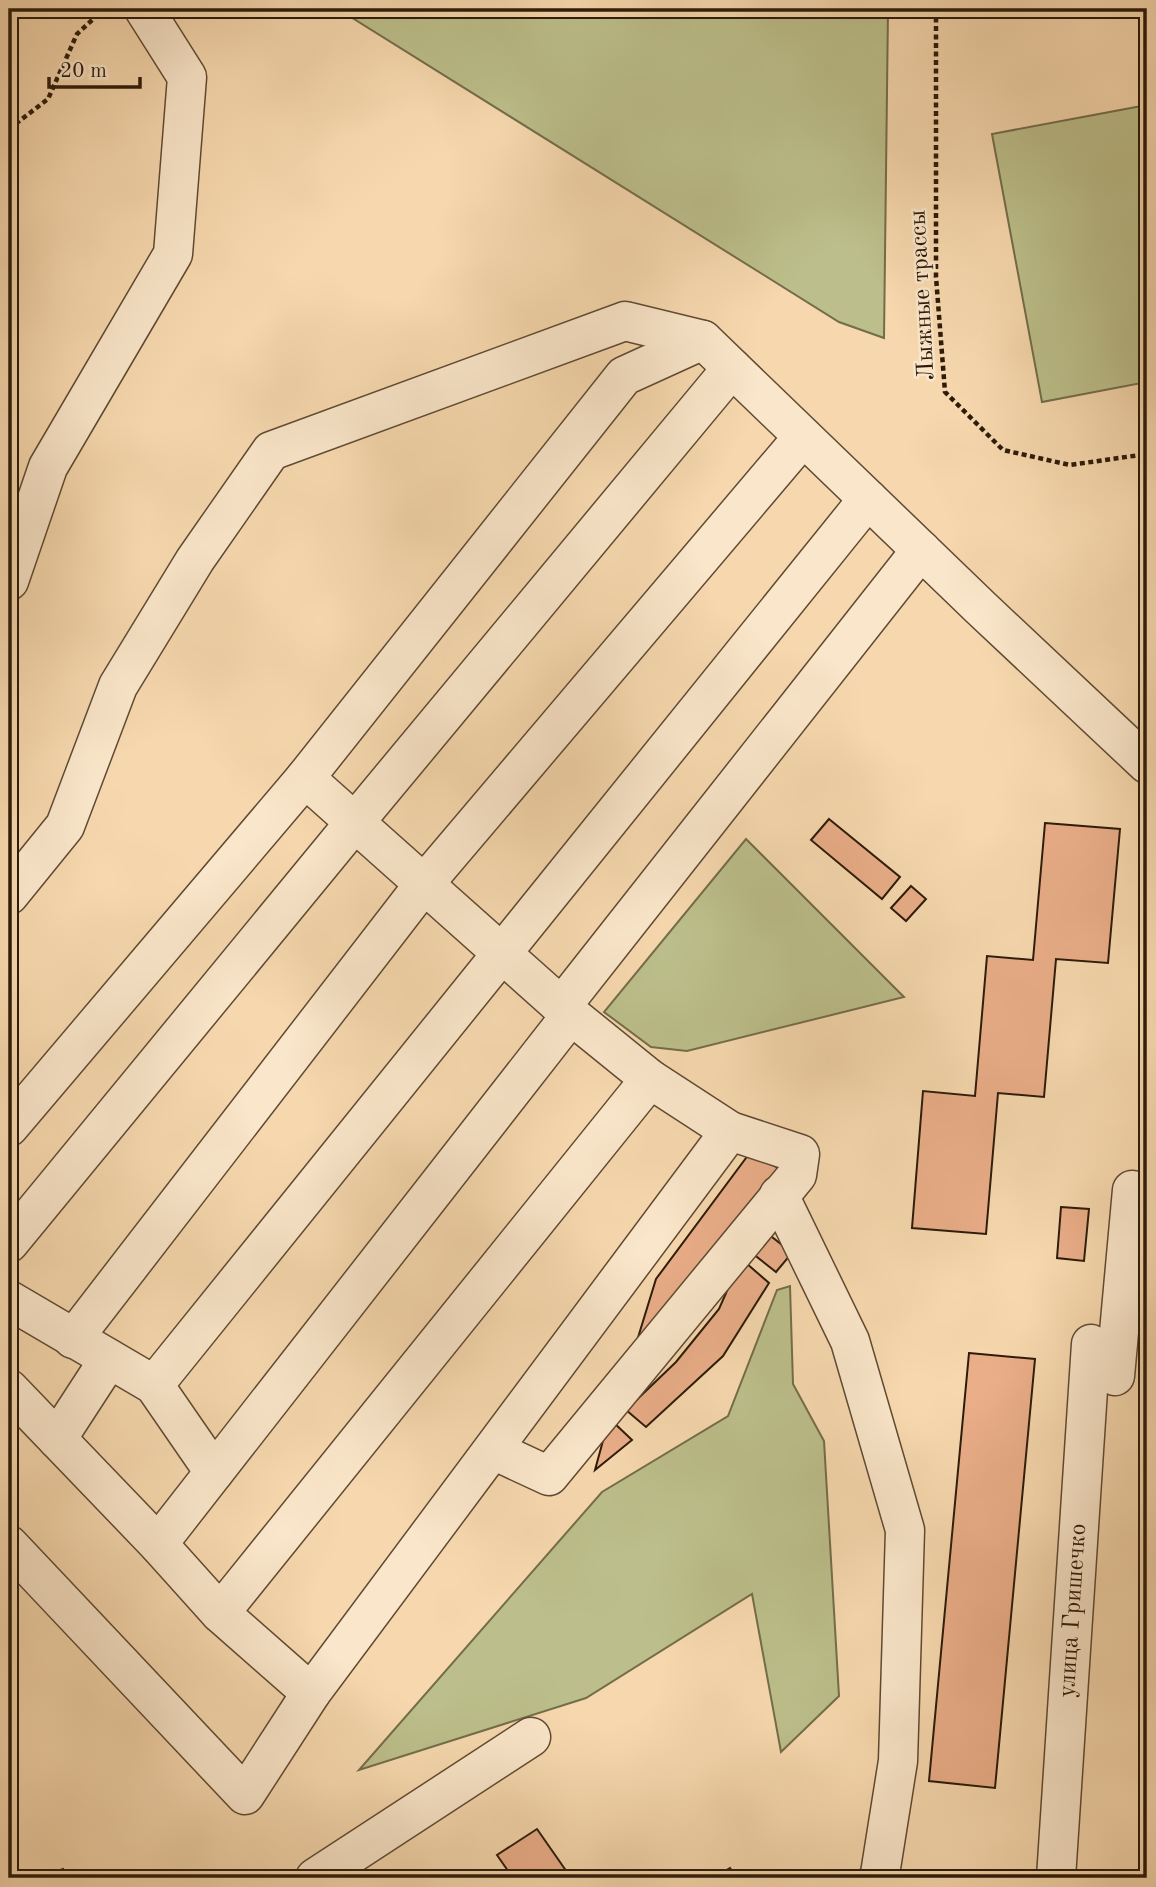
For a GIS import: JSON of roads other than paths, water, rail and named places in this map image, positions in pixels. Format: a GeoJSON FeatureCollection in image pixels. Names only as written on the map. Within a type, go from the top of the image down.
{"type":"FeatureCollection","features":[{"type":"Feature","properties":{"kind":"street"},"geometry":{"type":"LineString","coordinates":[[9,581],[48,467],[173,254],[187,77],[144,9]]}},
{"type":"Feature","properties":{"kind":"street"},"geometry":{"type":"LineString","coordinates":[[9,895],[65,825],[118,686],[195,560],[271,451],[625,321],[703,340],[1147,764]]}},
{"type":"Feature","properties":{"kind":"street"},"geometry":{"type":"LineString","coordinates":[[9,1127],[305,778],[624,376],[703,340]]}},
{"type":"Feature","properties":{"kind":"street"},"geometry":{"type":"LineString","coordinates":[[9,1243],[732,368]]}},
{"type":"Feature","properties":{"kind":"street"},"geometry":{"type":"LineString","coordinates":[[74,1339],[424,884],[803,437]]}},
{"type":"Feature","properties":{"kind":"street"},"geometry":{"type":"LineString","coordinates":[[154,1385],[869,499]]}},
{"type":"Feature","properties":{"kind":"street"},"geometry":{"type":"LineString","coordinates":[[158,1544],[921,550]]}},
{"type":"Feature","properties":{"kind":"street"},"geometry":{"type":"LineString","coordinates":[[305,778],[566,1011],[650,1079],[730,1131],[800,1154],[797,1175],[549,1476],[492,1450]]}},
{"type":"Feature","properties":{"kind":"street"},"geometry":{"type":"LineString","coordinates":[[220,1612],[650,1079]]}},
{"type":"Feature","properties":{"kind":"street"},"geometry":{"type":"LineString","coordinates":[[9,1545],[245,1795],[311,1693],[730,1131]]}},
{"type":"Feature","properties":{"kind":"street"},"geometry":{"type":"LineString","coordinates":[[1117,1377],[1132,1190],[1147,1192]]}},
{"type":"Feature","properties":{"kind":"street"},"geometry":{"type":"LineString","coordinates":[[779,1195],[850,1340],[905,1530],[898,1761],[878,1878]]}},
{"type":"Feature","properties":{"kind":"street"},"geometry":{"type":"LineString","coordinates":[[9,1300],[154,1385],[214,1472]]}},
{"type":"Feature","properties":{"kind":"street","name":"улица Гришечко"},"geometry":{"type":"LineString","coordinates":[[1056,1878],[1117,1377],[1091,1344]]}},
{"type":"Feature","properties":{"kind":"street"},"geometry":{"type":"LineString","coordinates":[[57,1439],[109,1359]]}},
{"type":"Feature","properties":{"kind":"street"},"geometry":{"type":"LineString","coordinates":[[9,1389],[220,1612],[311,1693]]}},
{"type":"Feature","properties":{"kind":"street"},"geometry":{"type":"LineString","coordinates":[[315,1878],[531,1737]]}}]}
